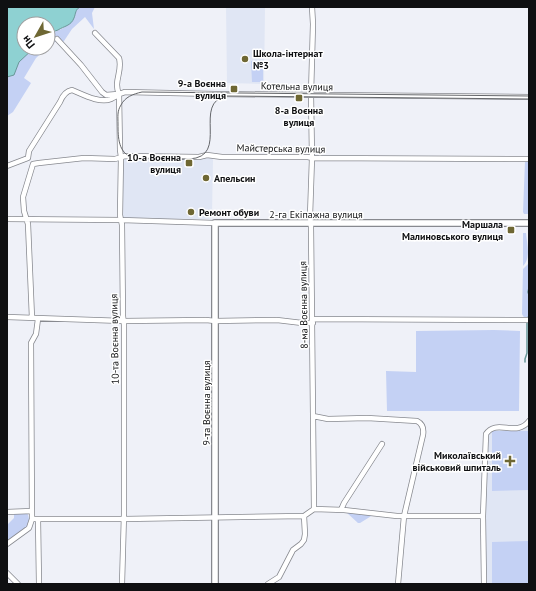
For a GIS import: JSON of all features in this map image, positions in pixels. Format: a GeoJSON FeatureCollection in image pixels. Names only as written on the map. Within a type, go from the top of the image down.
{"type":"FeatureCollection","features":[{"type":"Feature","properties":{"kind":"street","name":"8-ма Воєнна вулиця"},"geometry":{"type":"LineString","coordinates":[[312,7],[312,158],[310,216],[313,321],[314,509]]}},
{"type":"Feature","properties":{"kind":"street","name":"10-та Воєнна вулиця"},"geometry":{"type":"LineString","coordinates":[[95,33],[119,58],[120,63],[117,88],[119,94],[121,157],[120,215],[122,225],[122,316],[124,325],[124,519],[122,584]]}},
{"type":"Feature","properties":{"kind":"street"},"geometry":{"type":"LineString","coordinates":[[58,39],[102,92],[106,95],[119,94]]}},
{"type":"Feature","properties":{"kind":"street","name":"Котельна вулиця"},"geometry":{"type":"LineString","coordinates":[[28,158],[29,151],[63,96],[69,90],[93,99],[106,101],[125,92],[529,97]]}},
{"type":"Feature","properties":{"kind":"street","name":"Майстерська вулиця"},"geometry":{"type":"LineString","coordinates":[[33,164],[84,158],[115,159],[125,156],[199,157],[207,155],[222,157],[529,159]]}},
{"type":"Feature","properties":{"kind":"street"},"geometry":{"type":"LineString","coordinates":[[7,166],[28,158],[33,164],[23,197],[24,211],[28,224],[32,318]]}},
{"type":"Feature","properties":{"kind":"street","name":"2-га Екіпажна вулиця"},"geometry":{"type":"LineString","coordinates":[[7,219],[215,223],[529,223]]}},
{"type":"Feature","properties":{"kind":"street","name":"9-та Воєнна вулиця"},"geometry":{"type":"LineString","coordinates":[[215,223],[215,584]]}},
{"type":"Feature","properties":{"kind":"street"},"geometry":{"type":"LineString","coordinates":[[7,317],[123,321],[277,320],[302,323],[313,321],[529,320]]}},
{"type":"Feature","properties":{"kind":"street"},"geometry":{"type":"LineString","coordinates":[[38,319],[36,334],[31,343],[32,511],[35,519],[40,584]]}},
{"type":"Feature","properties":{"kind":"street"},"geometry":{"type":"LineString","coordinates":[[313,416],[328,418],[367,418],[417,421],[420,422],[424,429],[404,516],[398,584]]}},
{"type":"Feature","properties":{"kind":"street"},"geometry":{"type":"LineString","coordinates":[[484,584],[483,516],[486,434],[494,427],[519,428],[524,426],[529,421]]}},
{"type":"Feature","properties":{"kind":"street"},"geometry":{"type":"LineString","coordinates":[[341,510],[382,444]]}},
{"type":"Feature","properties":{"kind":"street"},"geometry":{"type":"LineString","coordinates":[[35,519],[304,516],[314,509],[404,516],[483,516]]}},
{"type":"Feature","properties":{"kind":"street"},"geometry":{"type":"LineString","coordinates":[[7,512],[32,511]]}},
{"type":"Feature","properties":{"kind":"street"},"geometry":{"type":"LineString","coordinates":[[268,584],[279,577],[293,550],[304,540],[304,516]]}},
{"type":"Feature","properties":{"kind":"street"},"geometry":{"type":"LineString","coordinates":[[7,544],[29,528],[35,519]]}},
{"type":"Feature","properties":{"kind":"street"},"geometry":{"type":"LineString","coordinates":[[7,573],[18,584]]}},
{"type":"Feature","properties":{"kind":"shaded area"},"geometry":{"type":"Polygon","coordinates":[[[7,7],[80,7],[76,10],[71,23],[56,31],[56,16],[16,16],[16,56],[25,56],[19,62],[14,75],[7,77],[7,7]]]}},
{"type":"Feature","properties":{"kind":"shaded area"},"geometry":{"type":"Polygon","coordinates":[[[95,7],[92,13],[94,29],[85,17],[72,29],[61,44],[57,40],[56,41],[56,31],[72,21],[78,8],[95,7]]]}},
{"type":"Feature","properties":{"kind":"shaded area","name":"Школа-інтернат №3"},"geometry":{"type":"Polygon","coordinates":[[[226,7],[265,8],[264,84],[227,83],[226,7]]]}},
{"type":"Feature","properties":{"kind":"shaded area"},"geometry":{"type":"Polygon","coordinates":[[[25,56],[38,56],[24,78],[31,83],[13,112],[7,116],[7,77],[14,75],[19,62],[25,56]]]}},
{"type":"Feature","properties":{"kind":"shaded area"},"geometry":{"type":"Polygon","coordinates":[[[251,61],[263,61],[263,82],[252,82],[251,61]]]}},
{"type":"Feature","properties":{"kind":"shaded area"},"geometry":{"type":"Polygon","coordinates":[[[207,157],[213,160],[211,218],[122,218],[123,159],[207,157]]]}},
{"type":"Feature","properties":{"kind":"shaded area"},"geometry":{"type":"Polygon","coordinates":[[[526,160],[529,160],[529,214],[524,214],[523,212],[526,160]]]}},
{"type":"Feature","properties":{"kind":"shaded area"},"geometry":{"type":"Polygon","coordinates":[[[523,233],[526,233],[528,255],[523,266],[523,233]]]}},
{"type":"Feature","properties":{"kind":"shaded area"},"geometry":{"type":"Polygon","coordinates":[[[529,257],[529,318],[526,318],[522,314],[523,269],[528,264],[529,257]]]}},
{"type":"Feature","properties":{"kind":"shaded area"},"geometry":{"type":"Polygon","coordinates":[[[416,331],[520,331],[519,411],[387,411],[386,371],[416,372],[416,331]]]}},
{"type":"Feature","properties":{"kind":"shaded area","name":"Миколаївський військовий шпиталь"},"geometry":{"type":"Polygon","coordinates":[[[529,425],[529,584],[486,584],[485,516],[488,434],[494,429],[520,430],[529,425]]]}},
{"type":"Feature","properties":{"kind":"shaded area"},"geometry":{"type":"Polygon","coordinates":[[[492,431],[529,431],[529,490],[492,491],[492,431]]]}},
{"type":"Feature","properties":{"kind":"shaded area"},"geometry":{"type":"Polygon","coordinates":[[[346,512],[373,515],[358,523],[346,512]]]}},
{"type":"Feature","properties":{"kind":"shaded area"},"geometry":{"type":"Polygon","coordinates":[[[14,513],[27,513],[29,522],[24,530],[7,542],[7,525],[14,518],[14,513]]]}},
{"type":"Feature","properties":{"kind":"shaded area"},"geometry":{"type":"Polygon","coordinates":[[[529,541],[529,584],[492,584],[492,542],[529,541]]]}},
{"type":"Feature","properties":{"kind":"waterway"},"geometry":{"type":"LineString","coordinates":[[529,278],[529,283]]}},
{"type":"Feature","properties":{"kind":"waterway"},"geometry":{"type":"LineString","coordinates":[[529,288],[529,295]]}},
{"type":"Feature","properties":{"kind":"waterway"},"geometry":{"type":"LineString","coordinates":[[525,362],[527,353],[527,322]]}},
{"type":"Feature","properties":{"kind":"tram line"},"geometry":{"type":"LineString","coordinates":[[529,96],[142,92],[127,98],[120,107],[118,114],[118,134],[122,149],[125,153],[134,158],[189,159],[201,156],[208,149],[212,108],[217,100],[227,96],[529,99]]}},
{"type":"Feature","properties":{"kind":"place","name":"Школа-інтернат №3"},"geometry":{"type":"Point","coordinates":[245,59]}},
{"type":"Feature","properties":{"kind":"place","name":"9-а Воєнна вулиця"},"geometry":{"type":"Point","coordinates":[234,89]}},
{"type":"Feature","properties":{"kind":"place","name":"8-а Воєнна вулиця"},"geometry":{"type":"Point","coordinates":[299,98]}},
{"type":"Feature","properties":{"kind":"place","name":"10-а Воєнна вулиця"},"geometry":{"type":"Point","coordinates":[189,163]}},
{"type":"Feature","properties":{"kind":"place","name":"Апельсин"},"geometry":{"type":"Point","coordinates":[206,178]}},
{"type":"Feature","properties":{"kind":"place","name":"Ремонт обуви"},"geometry":{"type":"Point","coordinates":[191,212]}},
{"type":"Feature","properties":{"kind":"place","name":"Маршала Малиновського вулиця"},"geometry":{"type":"Point","coordinates":[511,230]}},
{"type":"Feature","properties":{"kind":"place","name":"Миколаївський військовий шпиталь"},"geometry":{"type":"Point","coordinates":[510,461]}}]}
